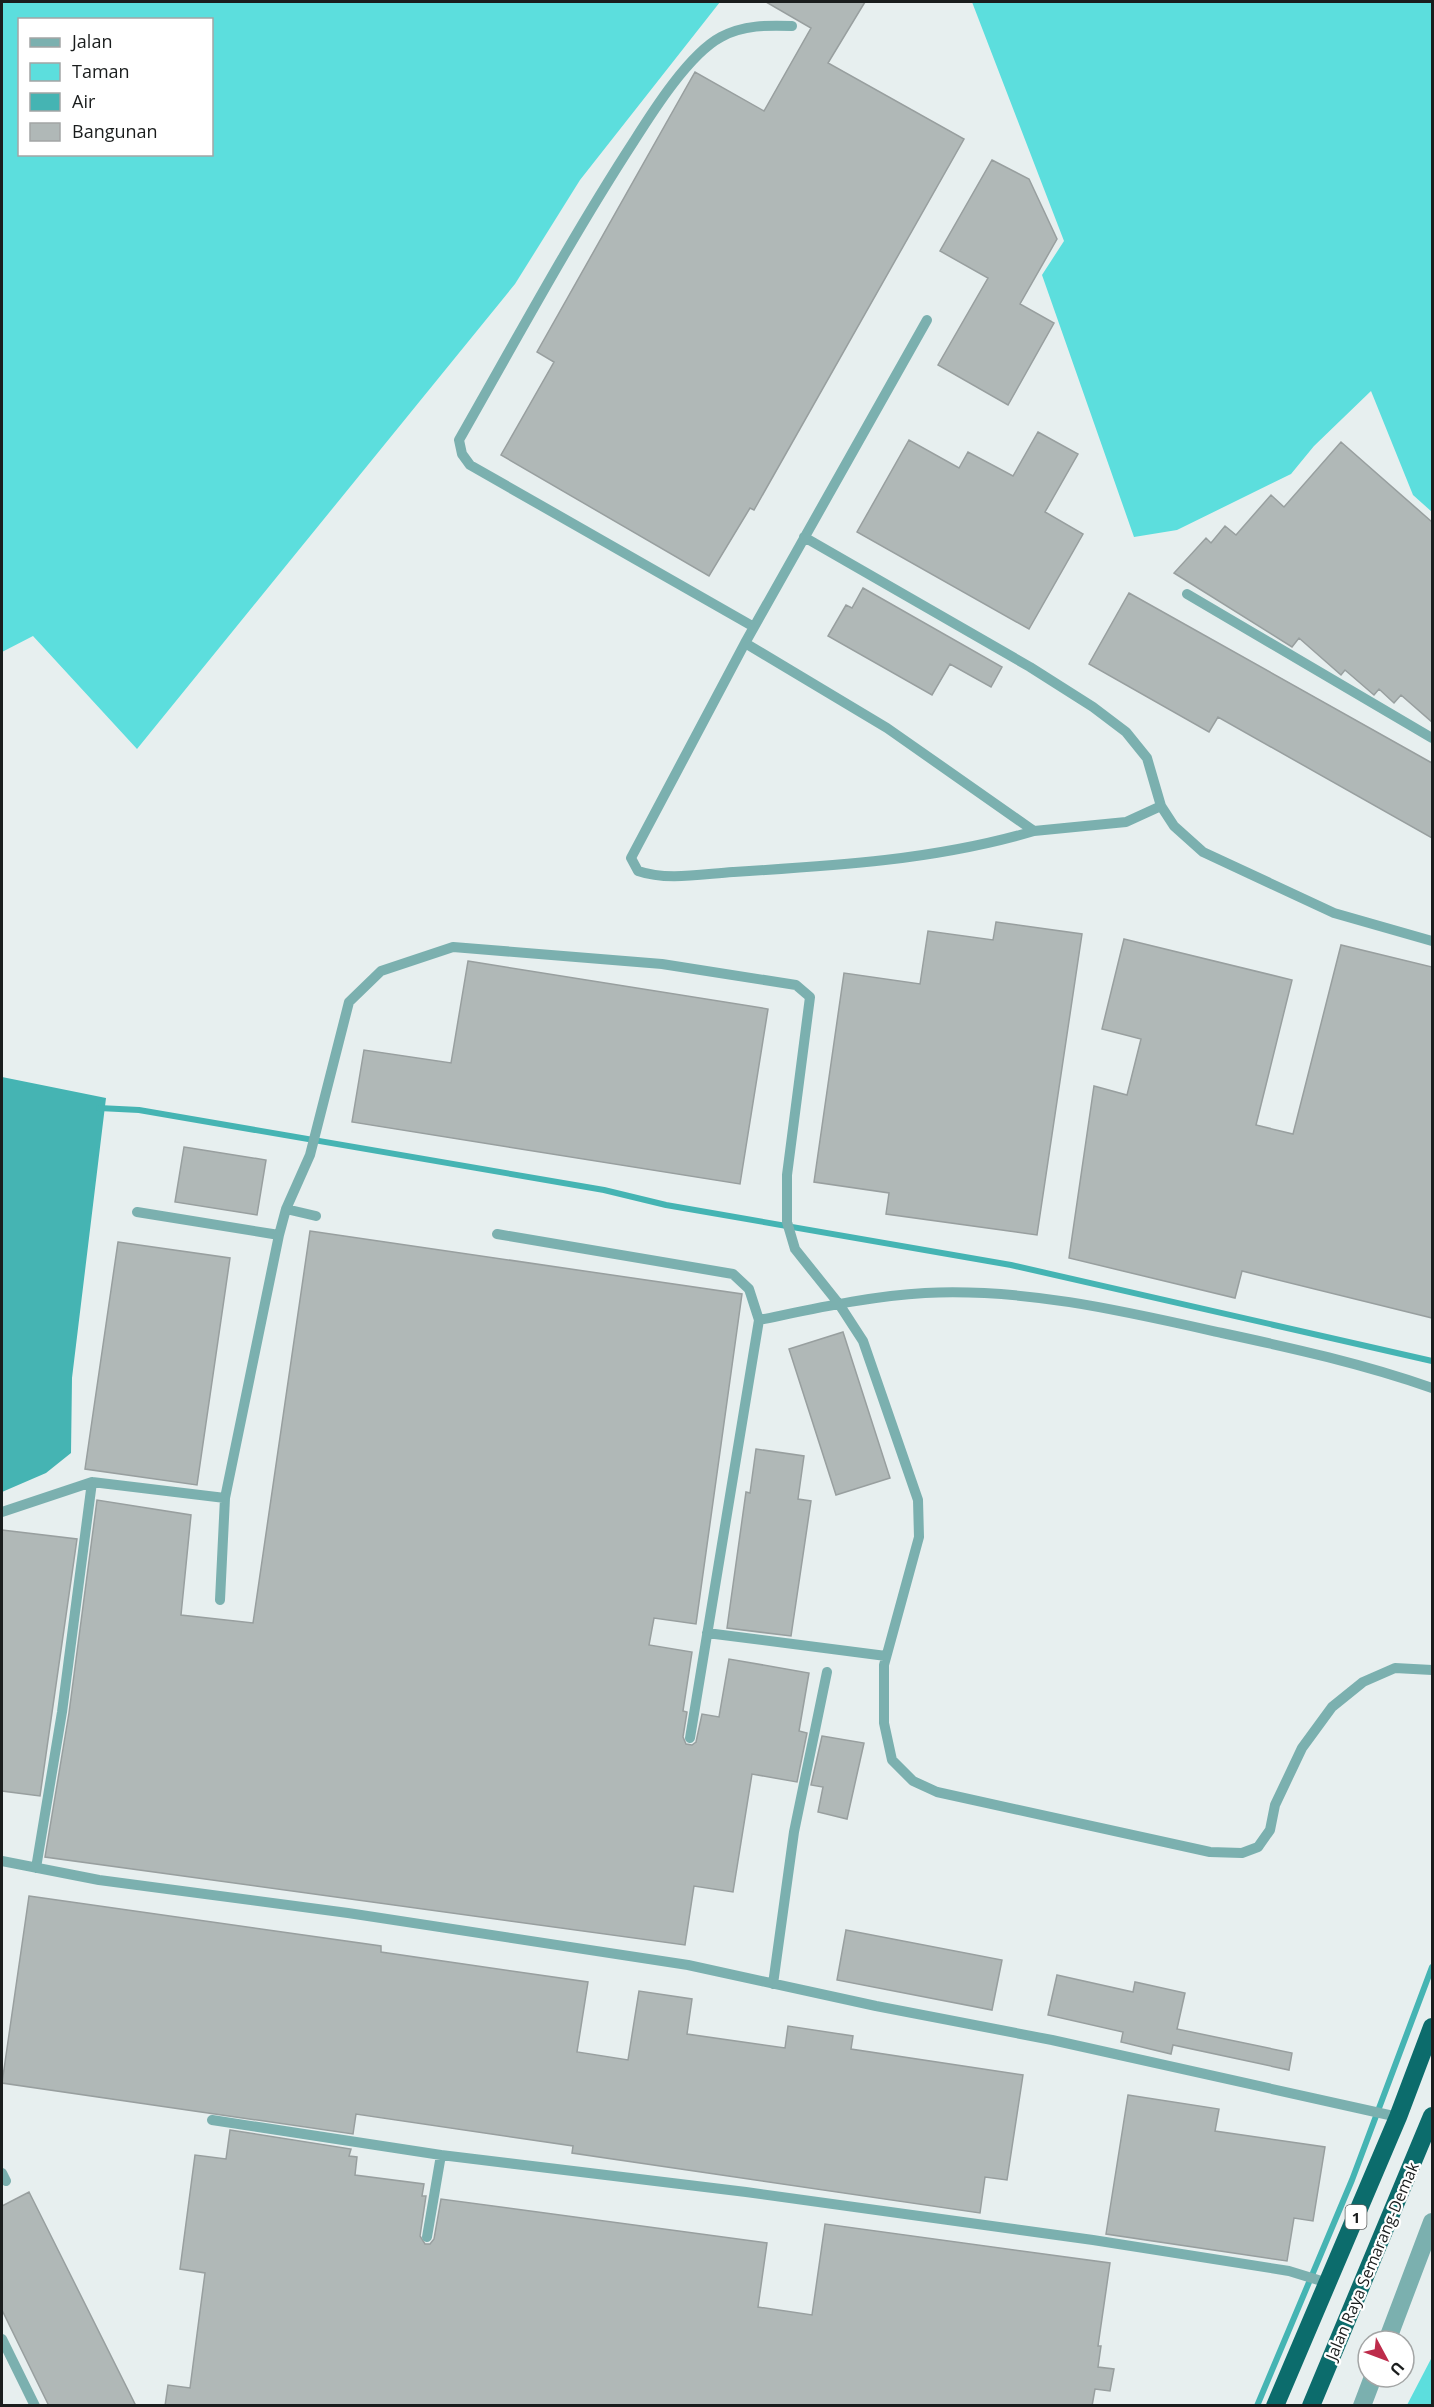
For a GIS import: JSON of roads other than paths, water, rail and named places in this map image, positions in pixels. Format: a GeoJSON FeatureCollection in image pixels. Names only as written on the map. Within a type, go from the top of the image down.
{"type":"FeatureCollection","features":[{"type":"Feature","properties":{"kind":"highway","name":"Jalan Raya Semarang-Demak"},"geometry":{"type":"LineString","coordinates":[[1275,2406],[1398,2117],[1432,2027]]}},
{"type":"Feature","properties":{"kind":"highway","name":"Jalan Raya Semarang-Demak"},"geometry":{"type":"LineString","coordinates":[[1311,2406],[1432,2116]]}},
{"type":"Feature","properties":{"kind":"street"},"geometry":{"type":"LineString","coordinates":[[1392,2329],[1432,2222]]}},
{"type":"Feature","properties":{"kind":"street"},"geometry":{"type":"LineString","coordinates":[[1362,2406],[1368,2389]]}},
{"type":"Feature","properties":{"kind":"lane"},"geometry":{"type":"LineString","coordinates":[[754,627],[470,465],[462,454],[459,440],[594,203],[659,103],[687,67],[720,37],[760,25],[792,26]]}},
{"type":"Feature","properties":{"kind":"lane"},"geometry":{"type":"LineString","coordinates":[[927,320],[745,643],[631,858],[638,871],[663,876],[907,859],[1034,831],[1126,822],[1161,806]]}},
{"type":"Feature","properties":{"kind":"lane"},"geometry":{"type":"LineString","coordinates":[[804,537],[1030,667],[1093,707],[1126,732],[1147,758],[1161,806],[1174,826],[1203,852],[1334,913],[1432,941]]}},
{"type":"Feature","properties":{"kind":"lane"},"geometry":{"type":"LineString","coordinates":[[1187,594],[1432,738]]}},
{"type":"Feature","properties":{"kind":"lane"},"geometry":{"type":"LineString","coordinates":[[745,643],[887,728],[1034,831]]}},
{"type":"Feature","properties":{"kind":"lane"},"geometry":{"type":"LineString","coordinates":[[220,1600],[225,1498],[279,1235],[286,1209],[310,1155],[349,1002],[381,971],[453,947],[662,964],[796,985],[810,997],[787,1175],[788,1222],[795,1249],[839,1304],[863,1341],[918,1500],[919,1537],[884,1665],[884,1723],[892,1760],[913,1781],[938,1792],[1095,1827],[1210,1852],[1242,1853],[1258,1847],[1270,1830],[1275,1805],[1302,1748],[1332,1707],[1363,1682],[1395,1668],[1432,1670]]}},
{"type":"Feature","properties":{"kind":"lane"},"geometry":{"type":"LineString","coordinates":[[286,1209],[316,1216]]}},
{"type":"Feature","properties":{"kind":"lane"},"geometry":{"type":"LineString","coordinates":[[137,1212],[279,1235]]}},
{"type":"Feature","properties":{"kind":"lane"},"geometry":{"type":"LineString","coordinates":[[497,1234],[733,1274],[749,1289],[759,1320],[690,1738]]}},
{"type":"Feature","properties":{"kind":"lane"},"geometry":{"type":"LineString","coordinates":[[759,1320],[839,1304],[924,1293],[1007,1294],[1089,1303],[1309,1352],[1432,1388]]}},
{"type":"Feature","properties":{"kind":"lane"},"geometry":{"type":"LineString","coordinates":[[2,1512],[92,1482],[225,1498]]}},
{"type":"Feature","properties":{"kind":"lane"},"geometry":{"type":"LineString","coordinates":[[36,1868],[62,1712],[92,1482]]}},
{"type":"Feature","properties":{"kind":"lane"},"geometry":{"type":"LineString","coordinates":[[707,1633],[886,1656]]}},
{"type":"Feature","properties":{"kind":"lane"},"geometry":{"type":"LineString","coordinates":[[773,1984],[794,1832],[827,1672]]}},
{"type":"Feature","properties":{"kind":"lane"},"geometry":{"type":"LineString","coordinates":[[2,1861],[99,1880],[348,1913],[688,1965],[1064,2043],[1398,2117]]}},
{"type":"Feature","properties":{"kind":"lane"},"geometry":{"type":"LineString","coordinates":[[212,2120],[441,2155],[746,2192],[1093,2240],[1289,2271],[1328,2283]]}},
{"type":"Feature","properties":{"kind":"lane"},"geometry":{"type":"LineString","coordinates":[[427,2237],[441,2155]]}},
{"type":"Feature","properties":{"kind":"lane"},"geometry":{"type":"LineString","coordinates":[[2,2339],[35,2406]]}},
{"type":"Feature","properties":{"kind":"water"},"geometry":{"type":"Polygon","coordinates":[[[2,1077],[106,1098],[72,1378],[71,1453],[46,1473],[2,1492],[2,1077]]]}},
{"type":"Feature","properties":{"kind":"waterway"},"geometry":{"type":"LineString","coordinates":[[99,1108],[139,1110],[604,1190],[666,1205],[1011,1265],[1432,1361]]}},
{"type":"Feature","properties":{"kind":"waterway"},"geometry":{"type":"LineString","coordinates":[[1257,2406],[1352,2180],[1432,1967]]}}]}
